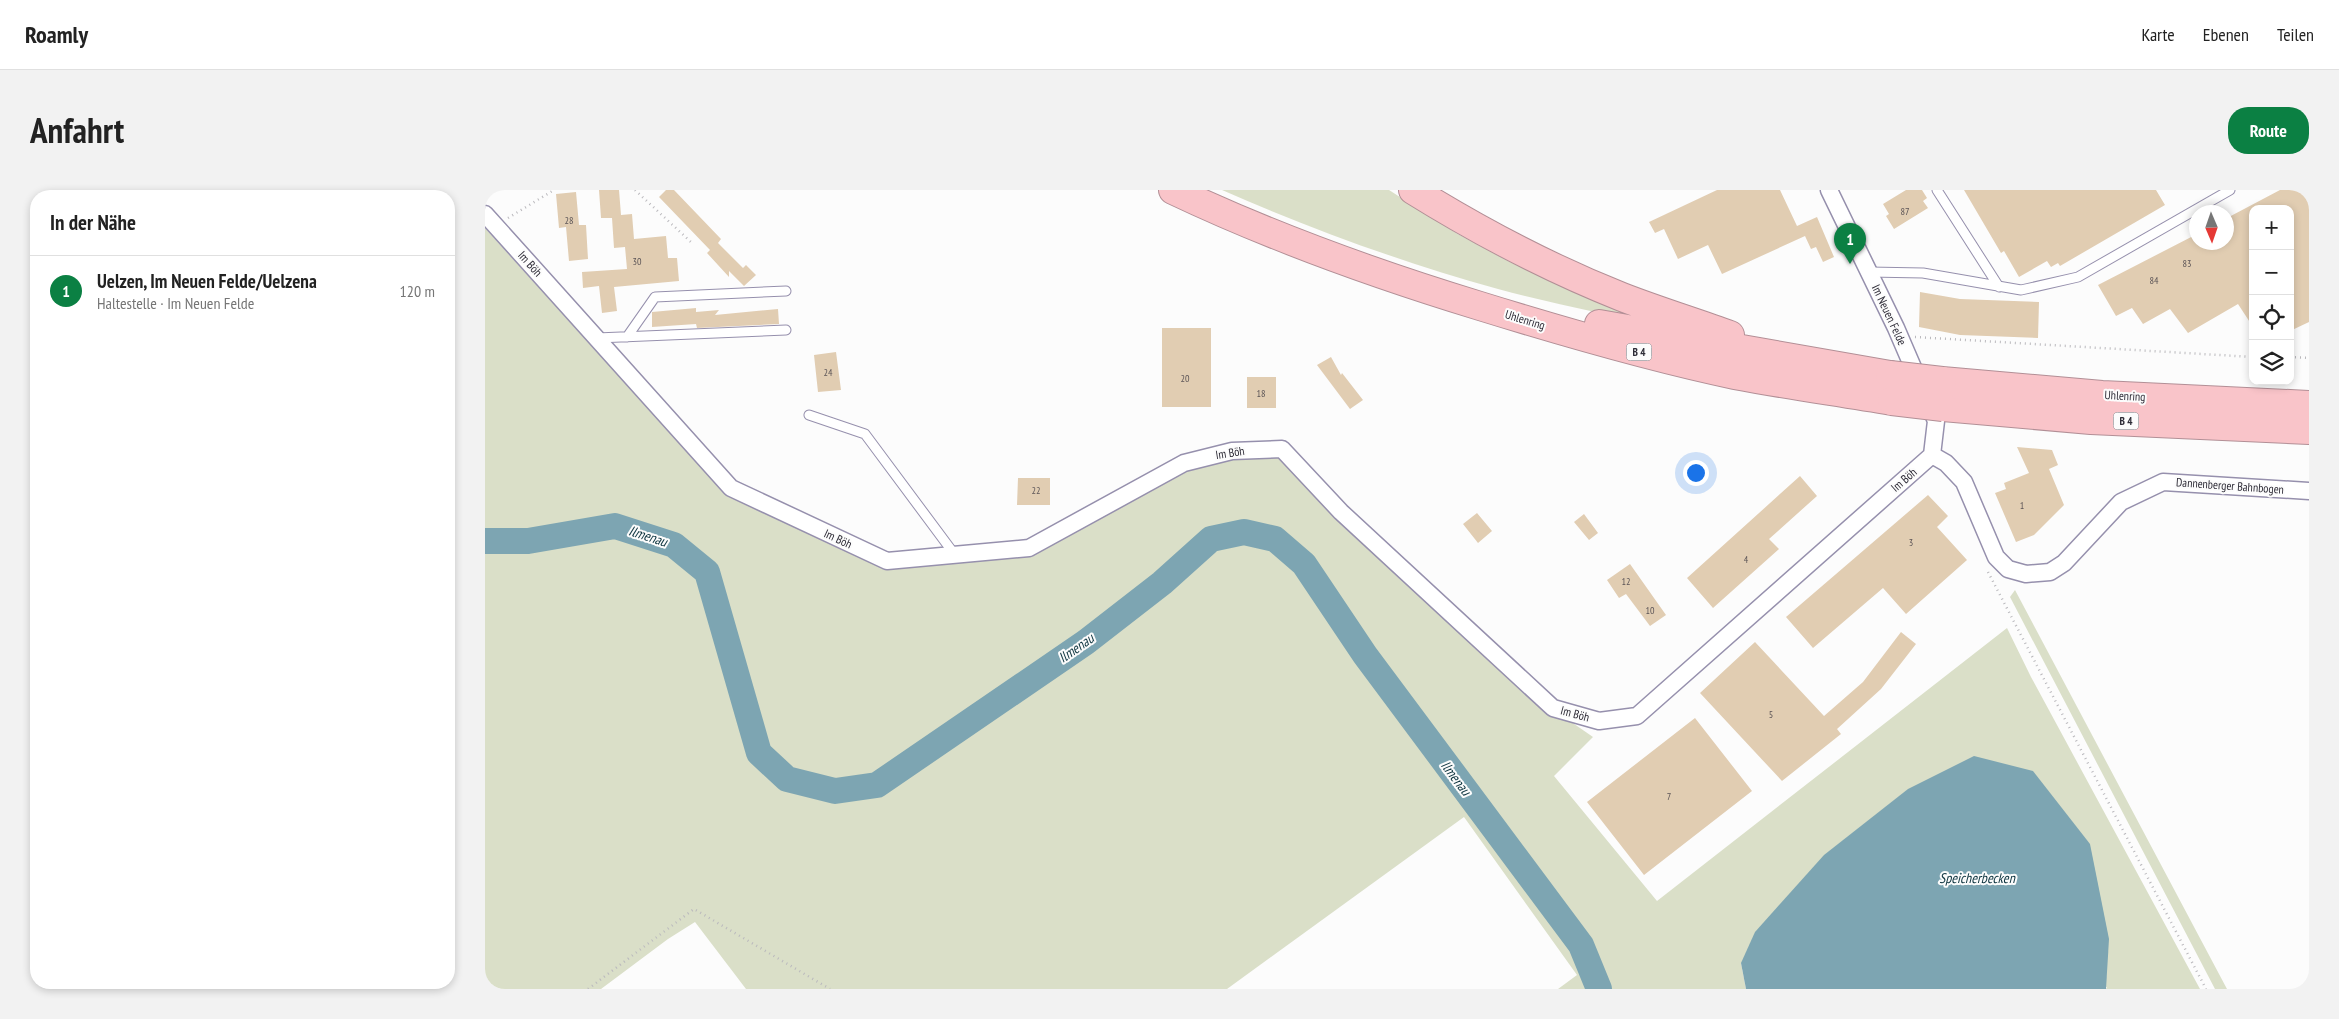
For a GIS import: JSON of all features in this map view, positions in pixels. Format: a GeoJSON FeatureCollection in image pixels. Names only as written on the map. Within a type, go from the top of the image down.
{"type":"FeatureCollection","features":[{"type":"Feature","properties":{"kind":"highway","name":"Uhlenring"},"geometry":{"type":"LineString","coordinates":[[1173,190],[1225,214],[1393,280],[1546,327],[1641,353],[1736,375],[1891,388]]}},
{"type":"Feature","properties":{"kind":"highway"},"geometry":{"type":"LineString","coordinates":[[1413,190],[1462,221],[1516,249],[1622,296],[1733,336],[1849,370]]}},
{"type":"Feature","properties":{"kind":"highway","name":"B 4"},"geometry":{"type":"LineString","coordinates":[[1393,280],[1621,328],[1849,370],[1891,388],[1943,394]]}},
{"type":"Feature","properties":{"kind":"highway","name":"Uhlenring"},"geometry":{"type":"LineString","coordinates":[[1943,394],[2102,395],[2309,405]]}},
{"type":"Feature","properties":{"kind":"highway","name":"Uhlenring"},"geometry":{"type":"LineString","coordinates":[[1943,394],[2091,420],[2309,430]]}},
{"type":"Feature","properties":{"kind":"street","name":"Im Neuen Felde"},"geometry":{"type":"LineString","coordinates":[[1829,190],[1896,328],[1935,421],[1933,450]]}},
{"type":"Feature","properties":{"kind":"street","name":"Im Böh"},"geometry":{"type":"LineString","coordinates":[[490,220],[731,488],[887,561],[1029,548],[1184,463],[1232,451],[1281,449],[1341,512],[1553,708],[1599,721],[1637,716],[1933,450]]}},
{"type":"Feature","properties":{"kind":"street"},"geometry":{"type":"LineString","coordinates":[[1933,450],[1964,482],[1996,556]]}},
{"type":"Feature","properties":{"kind":"street","name":"Dannenberger Bahnbogen"},"geometry":{"type":"LineString","coordinates":[[1996,556],[2008,568],[2026,574],[2050,572],[2064,563],[2121,502],[2163,482],[2309,491]]}},
{"type":"Feature","properties":{"kind":"lane"},"geometry":{"type":"LineString","coordinates":[[1937,190],[1999,287]]}},
{"type":"Feature","properties":{"kind":"lane"},"geometry":{"type":"LineString","coordinates":[[1869,272],[1923,273],[2021,290],[2078,276],[2230,190]]}},
{"type":"Feature","properties":{"kind":"lane"},"geometry":{"type":"LineString","coordinates":[[627,337],[655,298],[786,291]]}},
{"type":"Feature","properties":{"kind":"lane"},"geometry":{"type":"LineString","coordinates":[[597,338],[786,330]]}},
{"type":"Feature","properties":{"kind":"lane"},"geometry":{"type":"LineString","coordinates":[[809,415],[865,434],[955,555]]}},
{"type":"Feature","properties":{"kind":"path"},"geometry":{"type":"LineString","coordinates":[[490,220],[553,190]]}},
{"type":"Feature","properties":{"kind":"path"},"geometry":{"type":"LineString","coordinates":[[635,190],[692,243]]}},
{"type":"Feature","properties":{"kind":"path"},"geometry":{"type":"LineString","coordinates":[[1896,328],[1911,336],[2249,357]]}},
{"type":"Feature","properties":{"kind":"path"},"geometry":{"type":"LineString","coordinates":[[2294,357],[2309,358]]}},
{"type":"Feature","properties":{"kind":"path"},"geometry":{"type":"LineString","coordinates":[[1996,556],[1986,568],[2206,989]]}},
{"type":"Feature","properties":{"kind":"path"},"geometry":{"type":"LineString","coordinates":[[588,989],[694,909],[830,989]]}},
{"type":"Feature","properties":{"kind":"green space"},"geometry":{"type":"Polygon","coordinates":[[[1222,190],[1389,190],[1456,233],[1510,262],[1585,296],[1668,328],[1562,305],[1463,279],[1393,257],[1324,232],[1222,190]]]}},
{"type":"Feature","properties":{"kind":"green space"},"geometry":{"type":"Polygon","coordinates":[[[485,228],[722,490],[889,567],[1031,552],[1184,471],[1231,459],[1278,456],[1538,699],[1593,737],[1554,776],[1657,901],[2007,628],[2031,677],[2200,989],[2106,989],[2107,987],[1741,963],[1746,989],[1558,989],[1577,975],[1464,817],[1227,989],[746,989],[695,922],[668,939],[601,989],[485,989],[485,228]]]}},
{"type":"Feature","properties":{"kind":"green space"},"geometry":{"type":"Polygon","coordinates":[[[2015,590],[2227,989],[2215,989],[2010,597],[2015,590]]]}},
{"type":"Feature","properties":{"kind":"water","name":"Speicherbecken"},"geometry":{"type":"Polygon","coordinates":[[[1974,756],[2033,771],[2090,844],[2109,939],[2106,989],[1746,989],[1741,963],[1755,932],[1824,855],[1908,789],[1974,756]]]}},
{"type":"Feature","properties":{"kind":"building"},"geometry":{"type":"Polygon","coordinates":[[[599,190],[619,190],[621,215],[632,214],[634,239],[666,236],[668,258],[677,258],[679,281],[614,287],[617,311],[602,313],[599,286],[583,288],[582,272],[627,269],[625,247],[614,248],[612,218],[601,218],[599,190]]]}},
{"type":"Feature","properties":{"kind":"building"},"geometry":{"type":"Polygon","coordinates":[[[666,190],[674,190],[721,239],[718,243],[743,268],[746,265],[756,275],[744,286],[729,271],[729,277],[707,253],[710,250],[659,197],[666,190]]]}},
{"type":"Feature","properties":{"kind":"building"},"geometry":{"type":"Polygon","coordinates":[[[1717,190],[1780,190],[1797,226],[1817,217],[1834,257],[1823,262],[1816,247],[1811,249],[1805,236],[1722,274],[1708,245],[1678,259],[1664,229],[1655,233],[1649,222],[1717,190]]]}},
{"type":"Feature","properties":{"kind":"building"},"geometry":{"type":"Polygon","coordinates":[[[1906,190],[1922,190],[1927,198],[1923,201],[1928,208],[1894,229],[1886,216],[1889,214],[1883,204],[1906,190]]]}},
{"type":"Feature","properties":{"kind":"building"},"geometry":{"type":"Polygon","coordinates":[[[1964,190],[2156,190],[2165,205],[2060,266],[2058,263],[2051,267],[2047,261],[2019,277],[2004,251],[2001,253],[1964,190]]]}},
{"type":"Feature","properties":{"kind":"building"},"geometry":{"type":"Polygon","coordinates":[[[2280,190],[2309,190],[2309,322],[2294,329],[2294,205],[2252,205],[2280,190]]]}},
{"type":"Feature","properties":{"kind":"building"},"geometry":{"type":"Polygon","coordinates":[[[576,192],[579,225],[586,225],[588,259],[569,261],[566,227],[559,228],[556,194],[576,192]]]}},
{"type":"Feature","properties":{"kind":"building"},"geometry":{"type":"Polygon","coordinates":[[[2249,206],[2249,321],[2238,304],[2188,333],[2170,309],[2143,324],[2132,308],[2116,316],[2098,285],[2189,238],[2189,250],[2234,250],[2234,214],[2249,206]]]}},
{"type":"Feature","properties":{"kind":"building"},"geometry":{"type":"Polygon","coordinates":[[[1920,292],[1960,299],[2039,302],[2038,338],[1960,335],[1919,327],[1920,292]]]}},
{"type":"Feature","properties":{"kind":"building"},"geometry":{"type":"Polygon","coordinates":[[[696,308],[696,312],[719,310],[715,315],[778,309],[779,324],[697,328],[696,324],[652,327],[652,312],[696,308]]]}},
{"type":"Feature","properties":{"kind":"building"},"geometry":{"type":"Polygon","coordinates":[[[1162,328],[1211,328],[1211,407],[1162,407],[1162,328]]]}},
{"type":"Feature","properties":{"kind":"building"},"geometry":{"type":"Polygon","coordinates":[[[836,352],[841,390],[818,392],[814,355],[836,352]]]}},
{"type":"Feature","properties":{"kind":"building"},"geometry":{"type":"Polygon","coordinates":[[[1331,357],[1341,375],[1342,373],[1363,400],[1350,409],[1317,365],[1331,357]]]}},
{"type":"Feature","properties":{"kind":"building"},"geometry":{"type":"Polygon","coordinates":[[[1247,377],[1276,377],[1276,408],[1247,408],[1247,377]]]}},
{"type":"Feature","properties":{"kind":"building"},"geometry":{"type":"Polygon","coordinates":[[[2017,447],[2052,450],[2058,465],[2049,469],[2064,505],[2034,535],[2016,542],[1995,493],[2006,489],[2004,483],[2029,473],[2017,447]]]}},
{"type":"Feature","properties":{"kind":"building"},"geometry":{"type":"Polygon","coordinates":[[[1800,476],[1817,496],[1769,539],[1779,549],[1713,608],[1687,578],[1800,476]]]}},
{"type":"Feature","properties":{"kind":"building"},"geometry":{"type":"Polygon","coordinates":[[[1018,478],[1050,478],[1050,505],[1017,505],[1018,478]]]}},
{"type":"Feature","properties":{"kind":"building"},"geometry":{"type":"Polygon","coordinates":[[[1928,495],[1948,516],[1937,527],[1967,560],[1906,614],[1883,588],[1813,648],[1786,617],[1928,495]]]}},
{"type":"Feature","properties":{"kind":"building"},"geometry":{"type":"Polygon","coordinates":[[[1477,513],[1492,531],[1478,543],[1463,524],[1477,513]]]}},
{"type":"Feature","properties":{"kind":"building"},"geometry":{"type":"Polygon","coordinates":[[[1584,514],[1598,533],[1589,540],[1574,522],[1584,514]]]}},
{"type":"Feature","properties":{"kind":"building"},"geometry":{"type":"Polygon","coordinates":[[[1630,564],[1666,615],[1650,626],[1626,594],[1619,598],[1607,580],[1630,564]]]}},
{"type":"Feature","properties":{"kind":"building"},"geometry":{"type":"Polygon","coordinates":[[[1901,632],[1916,644],[1881,689],[1837,729],[1841,734],[1782,781],[1700,693],[1755,642],[1824,716],[1863,682],[1901,632]]]}},
{"type":"Feature","properties":{"kind":"building"},"geometry":{"type":"Polygon","coordinates":[[[1695,718],[1752,791],[1644,875],[1587,802],[1695,718]]]}},
{"type":"Feature","properties":{"kind":"waterway","name":"Ilmenau"},"geometry":{"type":"LineString","coordinates":[[485,541],[528,541],[615,526],[674,545],[707,572],[759,753],[787,779],[835,791],[877,785],[1086,642],[1162,583],[1211,539],[1244,532],[1275,539],[1304,564],[1365,655],[1581,945],[1599,989]]}},
{"type":"Feature","properties":{"kind":"place","name":"Uelzen, Im Neuen Felde/Uelzena"},"geometry":{"type":"Point","coordinates":[1850,264]}}]}
